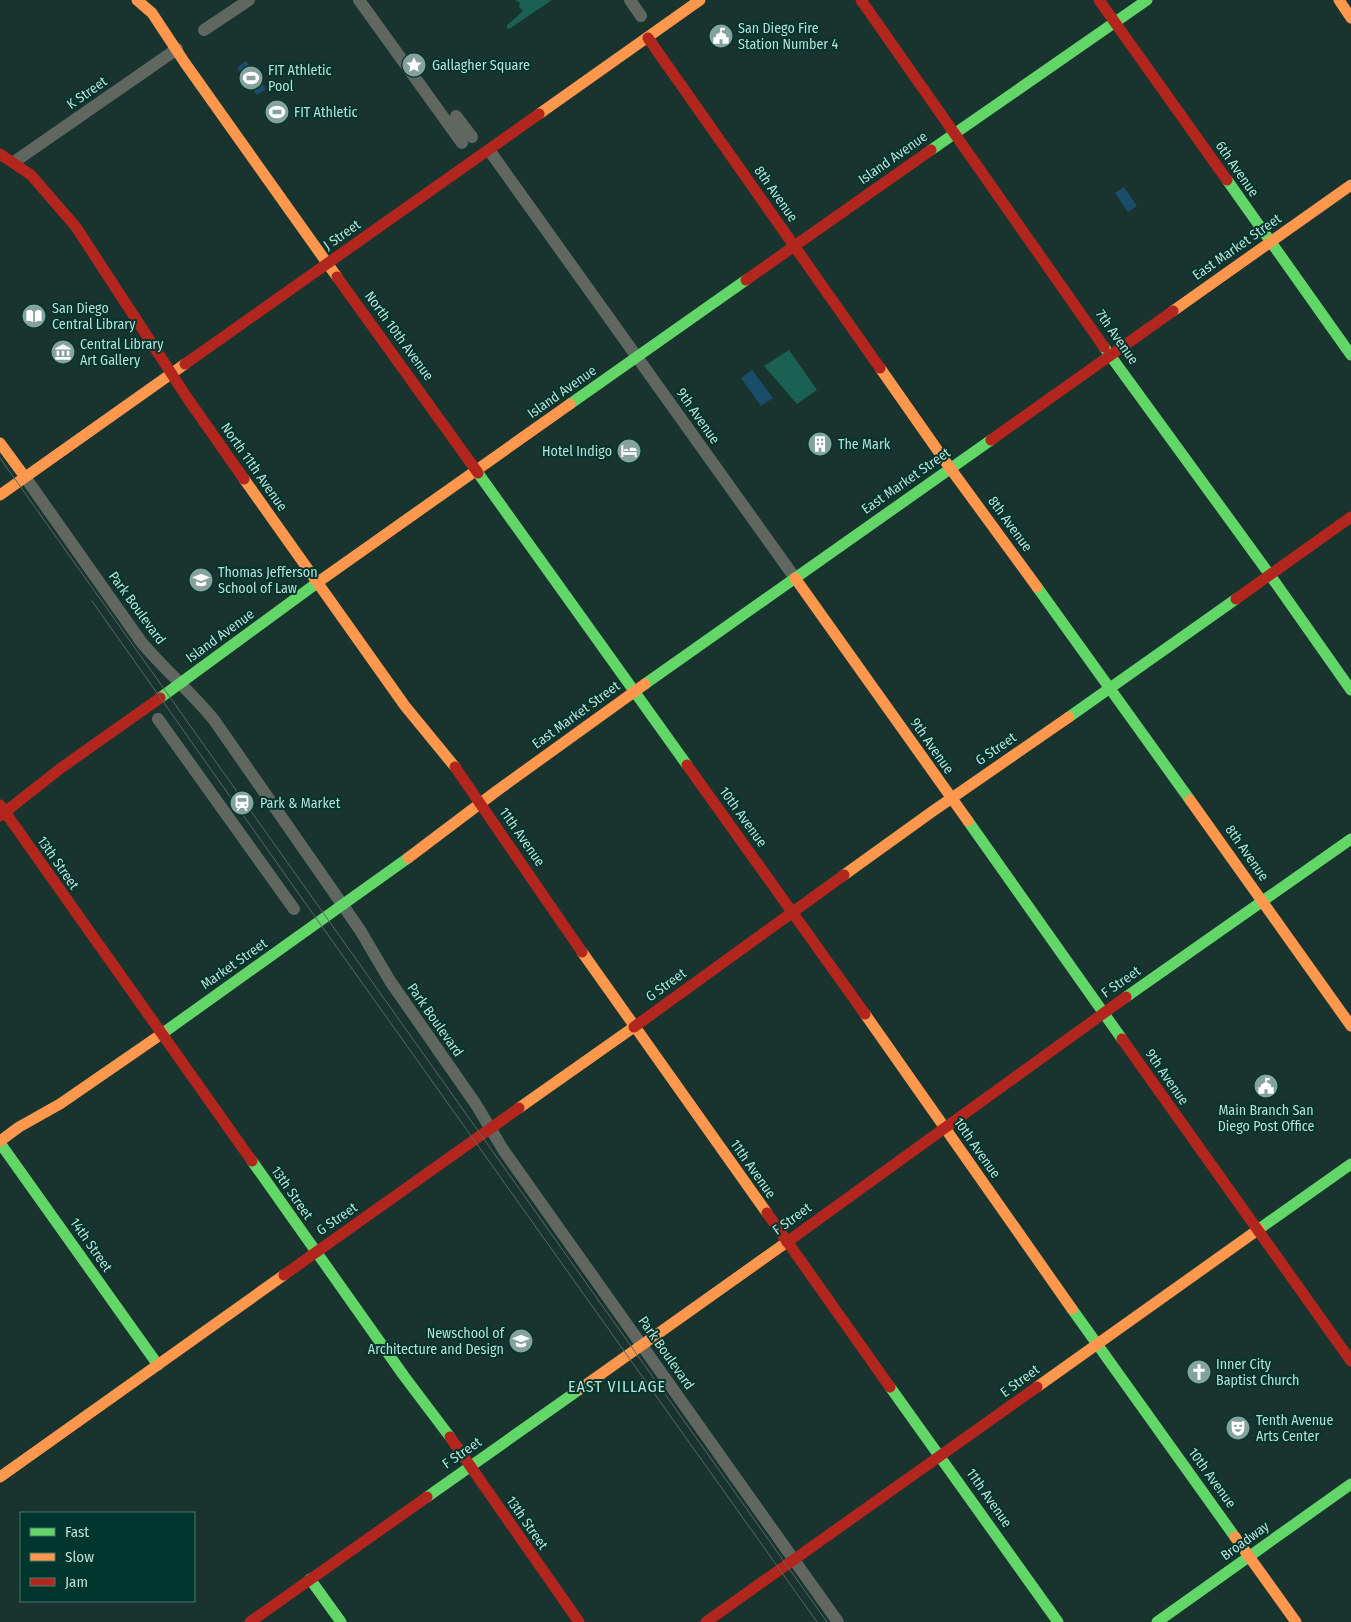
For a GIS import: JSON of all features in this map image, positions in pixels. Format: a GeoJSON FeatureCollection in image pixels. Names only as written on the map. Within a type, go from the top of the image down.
{"type":"FeatureCollection","features":[{"type":"Feature","properties":{"kind":"main road","name":"North 10th Avenue"},"geometry":{"type":"LineString","coordinates":[[137,0],[152,13],[634,692]]}},
{"type":"Feature","properties":{"kind":"main road","name":"J Street"},"geometry":{"type":"LineString","coordinates":[[0,494],[700,0]]}},
{"type":"Feature","properties":{"kind":"main road","name":"7th Avenue"},"geometry":{"type":"LineString","coordinates":[[861,0],[1110,355],[1351,690]]}},
{"type":"Feature","properties":{"kind":"main road","name":"6th Avenue"},"geometry":{"type":"LineString","coordinates":[[1099,0],[1351,355]]}},
{"type":"Feature","properties":{"kind":"main road","name":"Island Avenue"},"geometry":{"type":"LineString","coordinates":[[2,811],[317,583],[794,246],[1147,0]]}},
{"type":"Feature","properties":{"kind":"main road"},"geometry":{"type":"LineString","coordinates":[[1338,0],[1351,18]]}},
{"type":"Feature","properties":{"kind":"main road","name":"8th Avenue"},"geometry":{"type":"LineString","coordinates":[[648,38],[950,468],[1111,688],[1351,1026]]}},
{"type":"Feature","properties":{"kind":"main road","name":"North 11th Avenue"},"geometry":{"type":"LineString","coordinates":[[0,154],[31,175],[76,227],[172,374],[317,583],[405,706],[450,760],[480,803]]}},
{"type":"Feature","properties":{"kind":"main road","name":"East Market Street"},"geometry":{"type":"LineString","coordinates":[[480,803],[1351,184]]}},
{"type":"Feature","properties":{"kind":"main road","name":"Park Boulevard"},"geometry":{"type":"LineString","coordinates":[[0,443],[24,477]]}},
{"type":"Feature","properties":{"kind":"main road","name":"G Street"},"geometry":{"type":"LineString","coordinates":[[0,1477],[951,798],[1111,688],[1351,517]]}},
{"type":"Feature","properties":{"kind":"main road","name":"9th Avenue"},"geometry":{"type":"LineString","coordinates":[[795,578],[1351,1361]]}},
{"type":"Feature","properties":{"kind":"main road","name":"10th Avenue"},"geometry":{"type":"LineString","coordinates":[[634,692],[793,912],[1097,1344],[1296,1622]]}},
{"type":"Feature","properties":{"kind":"main road","name":"Market Street"},"geometry":{"type":"LineString","coordinates":[[0,1142],[19,1127],[60,1104],[161,1034],[343,905],[480,803]]}},
{"type":"Feature","properties":{"kind":"main road","name":"11th Avenue"},"geometry":{"type":"LineString","coordinates":[[480,803],[634,1026],[1058,1622]]}},
{"type":"Feature","properties":{"kind":"main road","name":"13th Street"},"geometry":{"type":"LineString","coordinates":[[2,811],[404,1376],[459,1449],[579,1622]]}},
{"type":"Feature","properties":{"kind":"main road","name":"F Street"},"geometry":{"type":"LineString","coordinates":[[250,1622],[787,1242],[1103,1013],[1351,839]]}},
{"type":"Feature","properties":{"kind":"main road","name":"14th Street"},"geometry":{"type":"LineString","coordinates":[[0,1142],[158,1365]]}},
{"type":"Feature","properties":{"kind":"main road","name":"E Street"},"geometry":{"type":"LineString","coordinates":[[706,1622],[1351,1164]]}},
{"type":"Feature","properties":{"kind":"main road","name":"Broadway"},"geometry":{"type":"LineString","coordinates":[[1157,1622],[1351,1484]]}},
{"type":"Feature","properties":{"kind":"main road"},"geometry":{"type":"LineString","coordinates":[[310,1579],[341,1622]]}},
{"type":"Feature","properties":{"kind":"street"},"geometry":{"type":"LineString","coordinates":[[225,0],[232,11]]}},
{"type":"Feature","properties":{"kind":"street"},"geometry":{"type":"LineString","coordinates":[[204,30],[249,0]]}},
{"type":"Feature","properties":{"kind":"street"},"geometry":{"type":"LineString","coordinates":[[359,0],[467,140],[456,116]]}},
{"type":"Feature","properties":{"kind":"street"},"geometry":{"type":"LineString","coordinates":[[630,0],[641,16]]}},
{"type":"Feature","properties":{"kind":"street","name":"K Street"},"geometry":{"type":"LineString","coordinates":[[14,162],[177,49]]}},
{"type":"Feature","properties":{"kind":"street","name":"9th Avenue"},"geometry":{"type":"LineString","coordinates":[[489,150],[795,578]]}},
{"type":"Feature","properties":{"kind":"street","name":"Park Boulevard"},"geometry":{"type":"LineString","coordinates":[[24,477],[142,643],[164,668],[196,698],[214,720],[370,945],[390,982],[491,1128],[505,1153],[838,1622]]}},
{"type":"Feature","properties":{"kind":"street"},"geometry":{"type":"LineString","coordinates":[[158,719],[294,909]]}},
{"type":"Feature","properties":{"kind":"green space"},"geometry":{"type":"Polygon","coordinates":[[[515,0],[552,0],[509,29],[507,25],[523,11],[519,7],[520,3],[515,0]]]}},
{"type":"Feature","properties":{"kind":"green space"},"geometry":{"type":"Polygon","coordinates":[[[789,350],[817,390],[797,404],[764,366],[789,350]]]}},
{"type":"Feature","properties":{"kind":"water","name":"FIT Athletic Pool"},"geometry":{"type":"Polygon","coordinates":[[[246,61],[266,89],[257,95],[237,68],[246,61]]]}},
{"type":"Feature","properties":{"kind":"water"},"geometry":{"type":"Polygon","coordinates":[[[1124,187],[1137,206],[1128,212],[1115,193],[1124,187]]]}},
{"type":"Feature","properties":{"kind":"water"},"geometry":{"type":"Polygon","coordinates":[[[752,370],[773,398],[761,406],[741,378],[752,370]]]}},
{"type":"Feature","properties":{"kind":"tram line"},"geometry":{"type":"LineString","coordinates":[[0,458],[827,1622]]}},
{"type":"Feature","properties":{"kind":"tram line"},"geometry":{"type":"LineString","coordinates":[[92,601],[817,1622]]}},
{"type":"Feature","properties":{"kind":"traffic: fast"},"geometry":{"type":"LineString","coordinates":[[931,150],[1147,0]]}},
{"type":"Feature","properties":{"kind":"traffic: fast"},"geometry":{"type":"LineString","coordinates":[[1227,180],[1351,355]]}},
{"type":"Feature","properties":{"kind":"traffic: fast"},"geometry":{"type":"LineString","coordinates":[[570,404],[746,280]]}},
{"type":"Feature","properties":{"kind":"traffic: fast"},"geometry":{"type":"LineString","coordinates":[[1104,347],[1351,690]]}},
{"type":"Feature","properties":{"kind":"traffic: fast"},"geometry":{"type":"LineString","coordinates":[[645,684],[991,440]]}},
{"type":"Feature","properties":{"kind":"traffic: fast"},"geometry":{"type":"LineString","coordinates":[[478,473],[687,765]]}},
{"type":"Feature","properties":{"kind":"traffic: fast"},"geometry":{"type":"LineString","coordinates":[[160,698],[321,580]]}},
{"type":"Feature","properties":{"kind":"traffic: fast"},"geometry":{"type":"LineString","coordinates":[[1037,587],[1190,800]]}},
{"type":"Feature","properties":{"kind":"traffic: fast"},"geometry":{"type":"LineString","coordinates":[[1069,717],[1236,599]]}},
{"type":"Feature","properties":{"kind":"traffic: fast"},"geometry":{"type":"LineString","coordinates":[[968,821],[1122,1039]]}},
{"type":"Feature","properties":{"kind":"traffic: fast"},"geometry":{"type":"LineString","coordinates":[[1126,997],[1351,839]]}},
{"type":"Feature","properties":{"kind":"traffic: fast"},"geometry":{"type":"LineString","coordinates":[[163,1033],[408,858]]}},
{"type":"Feature","properties":{"kind":"traffic: fast"},"geometry":{"type":"LineString","coordinates":[[0,1143],[158,1365]]}},
{"type":"Feature","properties":{"kind":"traffic: fast"},"geometry":{"type":"LineString","coordinates":[[252,1161],[404,1376],[450,1437]]}},
{"type":"Feature","properties":{"kind":"traffic: fast"},"geometry":{"type":"LineString","coordinates":[[1259,1229],[1351,1164]]}},
{"type":"Feature","properties":{"kind":"traffic: fast"},"geometry":{"type":"LineString","coordinates":[[1072,1309],[1235,1537]]}},
{"type":"Feature","properties":{"kind":"traffic: fast"},"geometry":{"type":"LineString","coordinates":[[890,1387],[1058,1622]]}},
{"type":"Feature","properties":{"kind":"traffic: fast"},"geometry":{"type":"LineString","coordinates":[[427,1497],[580,1389]]}},
{"type":"Feature","properties":{"kind":"traffic: fast"},"geometry":{"type":"LineString","coordinates":[[1157,1622],[1351,1484]]}},
{"type":"Feature","properties":{"kind":"traffic: fast"},"geometry":{"type":"LineString","coordinates":[[310,1579],[341,1622]]}},
{"type":"Feature","properties":{"kind":"traffic: slow"},"geometry":{"type":"LineString","coordinates":[[137,0],[152,13],[185,63],[337,277]]}},
{"type":"Feature","properties":{"kind":"traffic: slow"},"geometry":{"type":"LineString","coordinates":[[539,114],[700,0]]}},
{"type":"Feature","properties":{"kind":"traffic: slow"},"geometry":{"type":"LineString","coordinates":[[1339,0],[1351,18]]}},
{"type":"Feature","properties":{"kind":"traffic: slow"},"geometry":{"type":"LineString","coordinates":[[1173,311],[1351,185]]}},
{"type":"Feature","properties":{"kind":"traffic: slow"},"geometry":{"type":"LineString","coordinates":[[0,495],[185,364]]}},
{"type":"Feature","properties":{"kind":"traffic: slow"},"geometry":{"type":"LineString","coordinates":[[880,368],[1037,587]]}},
{"type":"Feature","properties":{"kind":"traffic: slow"},"geometry":{"type":"LineString","coordinates":[[321,580],[570,404]]}},
{"type":"Feature","properties":{"kind":"traffic: slow"},"geometry":{"type":"LineString","coordinates":[[0,443],[25,477]]}},
{"type":"Feature","properties":{"kind":"traffic: slow"},"geometry":{"type":"LineString","coordinates":[[244,479],[405,706],[455,767]]}},
{"type":"Feature","properties":{"kind":"traffic: slow"},"geometry":{"type":"LineString","coordinates":[[795,578],[968,821]]}},
{"type":"Feature","properties":{"kind":"traffic: slow"},"geometry":{"type":"LineString","coordinates":[[408,858],[498,790],[645,684]]}},
{"type":"Feature","properties":{"kind":"traffic: slow"},"geometry":{"type":"LineString","coordinates":[[844,875],[1069,717]]}},
{"type":"Feature","properties":{"kind":"traffic: slow"},"geometry":{"type":"LineString","coordinates":[[1190,800],[1351,1026]]}},
{"type":"Feature","properties":{"kind":"traffic: slow"},"geometry":{"type":"LineString","coordinates":[[582,952],[767,1213]]}},
{"type":"Feature","properties":{"kind":"traffic: slow"},"geometry":{"type":"LineString","coordinates":[[865,1014],[1072,1309]]}},
{"type":"Feature","properties":{"kind":"traffic: slow"},"geometry":{"type":"LineString","coordinates":[[519,1108],[634,1027]]}},
{"type":"Feature","properties":{"kind":"traffic: slow"},"geometry":{"type":"LineString","coordinates":[[0,1141],[19,1127],[60,1104],[163,1033]]}},
{"type":"Feature","properties":{"kind":"traffic: slow"},"geometry":{"type":"LineString","coordinates":[[1037,1387],[1259,1229]]}},
{"type":"Feature","properties":{"kind":"traffic: slow"},"geometry":{"type":"LineString","coordinates":[[580,1389],[787,1242]]}},
{"type":"Feature","properties":{"kind":"traffic: slow"},"geometry":{"type":"LineString","coordinates":[[0,1477],[284,1275]]}},
{"type":"Feature","properties":{"kind":"traffic: slow"},"geometry":{"type":"LineString","coordinates":[[1235,1537],[1296,1622]]}},
{"type":"Feature","properties":{"kind":"traffic: jam"},"geometry":{"type":"LineString","coordinates":[[861,0],[1104,347]]}},
{"type":"Feature","properties":{"kind":"traffic: jam"},"geometry":{"type":"LineString","coordinates":[[1099,0],[1227,180]]}},
{"type":"Feature","properties":{"kind":"traffic: jam"},"geometry":{"type":"LineString","coordinates":[[648,38],[880,368]]}},
{"type":"Feature","properties":{"kind":"traffic: jam"},"geometry":{"type":"LineString","coordinates":[[185,364],[539,114]]}},
{"type":"Feature","properties":{"kind":"traffic: jam"},"geometry":{"type":"LineString","coordinates":[[746,280],[931,150]]}},
{"type":"Feature","properties":{"kind":"traffic: jam"},"geometry":{"type":"LineString","coordinates":[[0,154],[31,175],[76,227],[188,399],[244,479]]}},
{"type":"Feature","properties":{"kind":"traffic: jam"},"geometry":{"type":"LineString","coordinates":[[337,277],[478,473]]}},
{"type":"Feature","properties":{"kind":"traffic: jam"},"geometry":{"type":"LineString","coordinates":[[991,440],[1173,311]]}},
{"type":"Feature","properties":{"kind":"traffic: jam"},"geometry":{"type":"LineString","coordinates":[[1236,599],[1351,517]]}},
{"type":"Feature","properties":{"kind":"traffic: jam"},"geometry":{"type":"LineString","coordinates":[[0,816],[61,768],[160,698]]}},
{"type":"Feature","properties":{"kind":"traffic: jam"},"geometry":{"type":"LineString","coordinates":[[687,765],[865,1014]]}},
{"type":"Feature","properties":{"kind":"traffic: jam"},"geometry":{"type":"LineString","coordinates":[[455,767],[582,952]]}},
{"type":"Feature","properties":{"kind":"traffic: jam"},"geometry":{"type":"LineString","coordinates":[[0,805],[252,1161]]}},
{"type":"Feature","properties":{"kind":"traffic: jam"},"geometry":{"type":"LineString","coordinates":[[634,1027],[844,875]]}},
{"type":"Feature","properties":{"kind":"traffic: jam"},"geometry":{"type":"LineString","coordinates":[[787,1242],[1126,997]]}},
{"type":"Feature","properties":{"kind":"traffic: jam"},"geometry":{"type":"LineString","coordinates":[[1122,1039],[1351,1361]]}},
{"type":"Feature","properties":{"kind":"traffic: jam"},"geometry":{"type":"LineString","coordinates":[[284,1275],[519,1108]]}},
{"type":"Feature","properties":{"kind":"traffic: jam"},"geometry":{"type":"LineString","coordinates":[[767,1213],[890,1387]]}},
{"type":"Feature","properties":{"kind":"traffic: jam"},"geometry":{"type":"LineString","coordinates":[[706,1622],[1037,1387]]}},
{"type":"Feature","properties":{"kind":"traffic: jam"},"geometry":{"type":"LineString","coordinates":[[450,1437],[579,1622]]}},
{"type":"Feature","properties":{"kind":"traffic: jam"},"geometry":{"type":"LineString","coordinates":[[250,1622],[427,1497]]}},
{"type":"Feature","properties":{"kind":"place","name":"San Diego Fire Station Number 4"},"geometry":{"type":"Point","coordinates":[721,36]}},
{"type":"Feature","properties":{"kind":"place","name":"Gallagher Square"},"geometry":{"type":"Point","coordinates":[414,65]}},
{"type":"Feature","properties":{"kind":"place","name":"FIT Athletic Pool"},"geometry":{"type":"Point","coordinates":[251,78]}},
{"type":"Feature","properties":{"kind":"place","name":"FIT Athletic"},"geometry":{"type":"Point","coordinates":[277,112]}},
{"type":"Feature","properties":{"kind":"place","name":"San Diego Central Library"},"geometry":{"type":"Point","coordinates":[34,316]}},
{"type":"Feature","properties":{"kind":"place","name":"Central Library Art Gallery"},"geometry":{"type":"Point","coordinates":[63,352]}},
{"type":"Feature","properties":{"kind":"place","name":"The Mark"},"geometry":{"type":"Point","coordinates":[820,444]}},
{"type":"Feature","properties":{"kind":"place","name":"Hotel Indigo"},"geometry":{"type":"Point","coordinates":[629,451]}},
{"type":"Feature","properties":{"kind":"place","name":"Thomas Jefferson School of Law"},"geometry":{"type":"Point","coordinates":[201,580]}},
{"type":"Feature","properties":{"kind":"place","name":"Park & Market"},"geometry":{"type":"Point","coordinates":[242,803]}},
{"type":"Feature","properties":{"kind":"place","name":"Main Branch San Diego Post Office"},"geometry":{"type":"Point","coordinates":[1266,1086]}},
{"type":"Feature","properties":{"kind":"place","name":"Newschool of Architecture and Design"},"geometry":{"type":"Point","coordinates":[521,1341]}},
{"type":"Feature","properties":{"kind":"place","name":"Inner City Baptist Church"},"geometry":{"type":"Point","coordinates":[1199,1372]}},
{"type":"Feature","properties":{"kind":"place","name":"Tenth Avenue Arts Center"},"geometry":{"type":"Point","coordinates":[1238,1428]}},
{"type":"Feature","properties":{"kind":"district","name":"EAST VILLAGE"},"geometry":{"type":"Point","coordinates":[617,1386]}}]}
